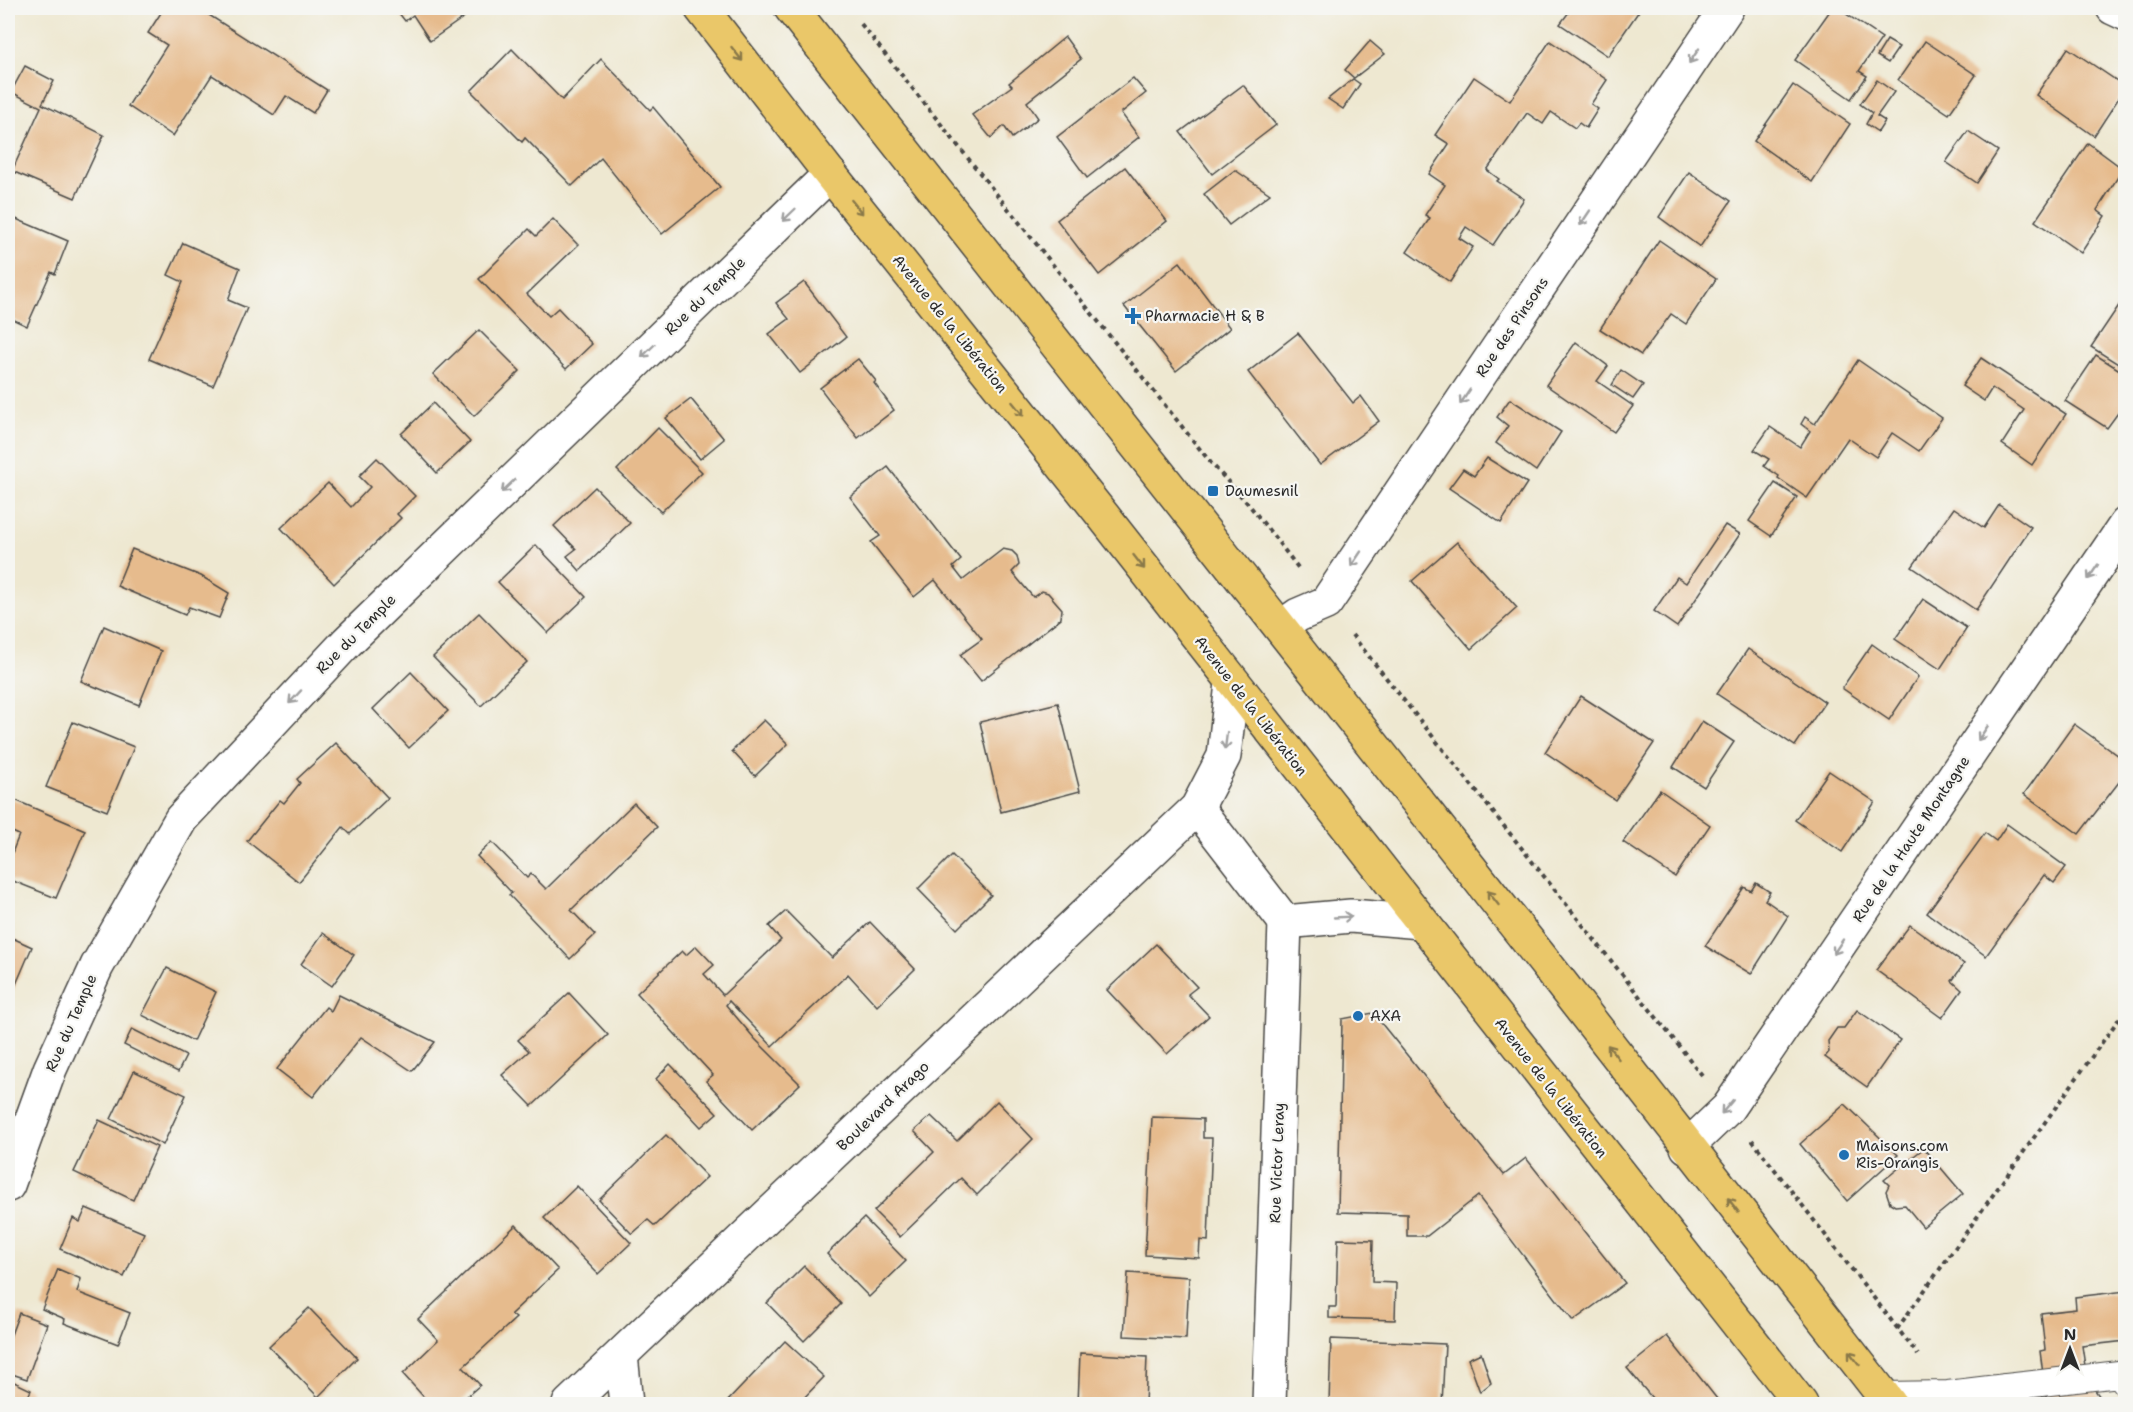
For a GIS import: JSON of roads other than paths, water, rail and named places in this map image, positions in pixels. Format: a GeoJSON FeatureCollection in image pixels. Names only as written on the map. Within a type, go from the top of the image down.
{"type":"FeatureCollection","features":[{"type":"Feature","properties":{"kind":"main road","name":"Avenue de la Libération"},"geometry":{"type":"LineString","coordinates":[[700,8],[1800,1404]]}},
{"type":"Feature","properties":{"kind":"main road"},"geometry":{"type":"LineString","coordinates":[[791,8],[1167,486],[1281,627],[1886,1400]]}},
{"type":"Feature","properties":{"kind":"street","name":"Rue des Pinsons"},"geometry":{"type":"LineString","coordinates":[[1281,627],[1298,615],[1326,603],[1727,8]]}},
{"type":"Feature","properties":{"kind":"street"},"geometry":{"type":"LineString","coordinates":[[2113,8],[2126,14]]}},
{"type":"Feature","properties":{"kind":"street","name":"Rue du Temple"},"geometry":{"type":"LineString","coordinates":[[8,1185],[50,1069],[97,966],[181,819],[346,642],[830,174]]}},
{"type":"Feature","properties":{"kind":"street","name":"Rue de la Haute Montagne"},"geometry":{"type":"LineString","coordinates":[[1687,1147],[1728,1108],[2126,524]]}},
{"type":"Feature","properties":{"kind":"street","name":"Boulevard Arago"},"geometry":{"type":"LineString","coordinates":[[569,1404],[1197,808],[1224,756],[1233,683]]}},
{"type":"Feature","properties":{"kind":"street"},"geometry":{"type":"LineString","coordinates":[[1197,808],[1285,922],[1351,916],[1421,922]]}},
{"type":"Feature","properties":{"kind":"street","name":"Rue Victor Leray"},"geometry":{"type":"LineString","coordinates":[[1269,1404],[1285,922]]}},
{"type":"Feature","properties":{"kind":"street"},"geometry":{"type":"LineString","coordinates":[[621,1355],[626,1404]]}},
{"type":"Feature","properties":{"kind":"lane"},"geometry":{"type":"LineString","coordinates":[[1886,1400],[1948,1394],[2012,1396],[2119,1374],[2126,1383]]}},
{"type":"Feature","properties":{"kind":"place","name":"Pharmacie H & B"},"geometry":{"type":"Point","coordinates":[1133,316]}},
{"type":"Feature","properties":{"kind":"place","name":"Daumesnil"},"geometry":{"type":"Point","coordinates":[1213,491]}},
{"type":"Feature","properties":{"kind":"place","name":"AXA"},"geometry":{"type":"Point","coordinates":[1358,1016]}},
{"type":"Feature","properties":{"kind":"place","name":"Maisons.com Ris-Orangis"},"geometry":{"type":"Point","coordinates":[1844,1155]}}]}
